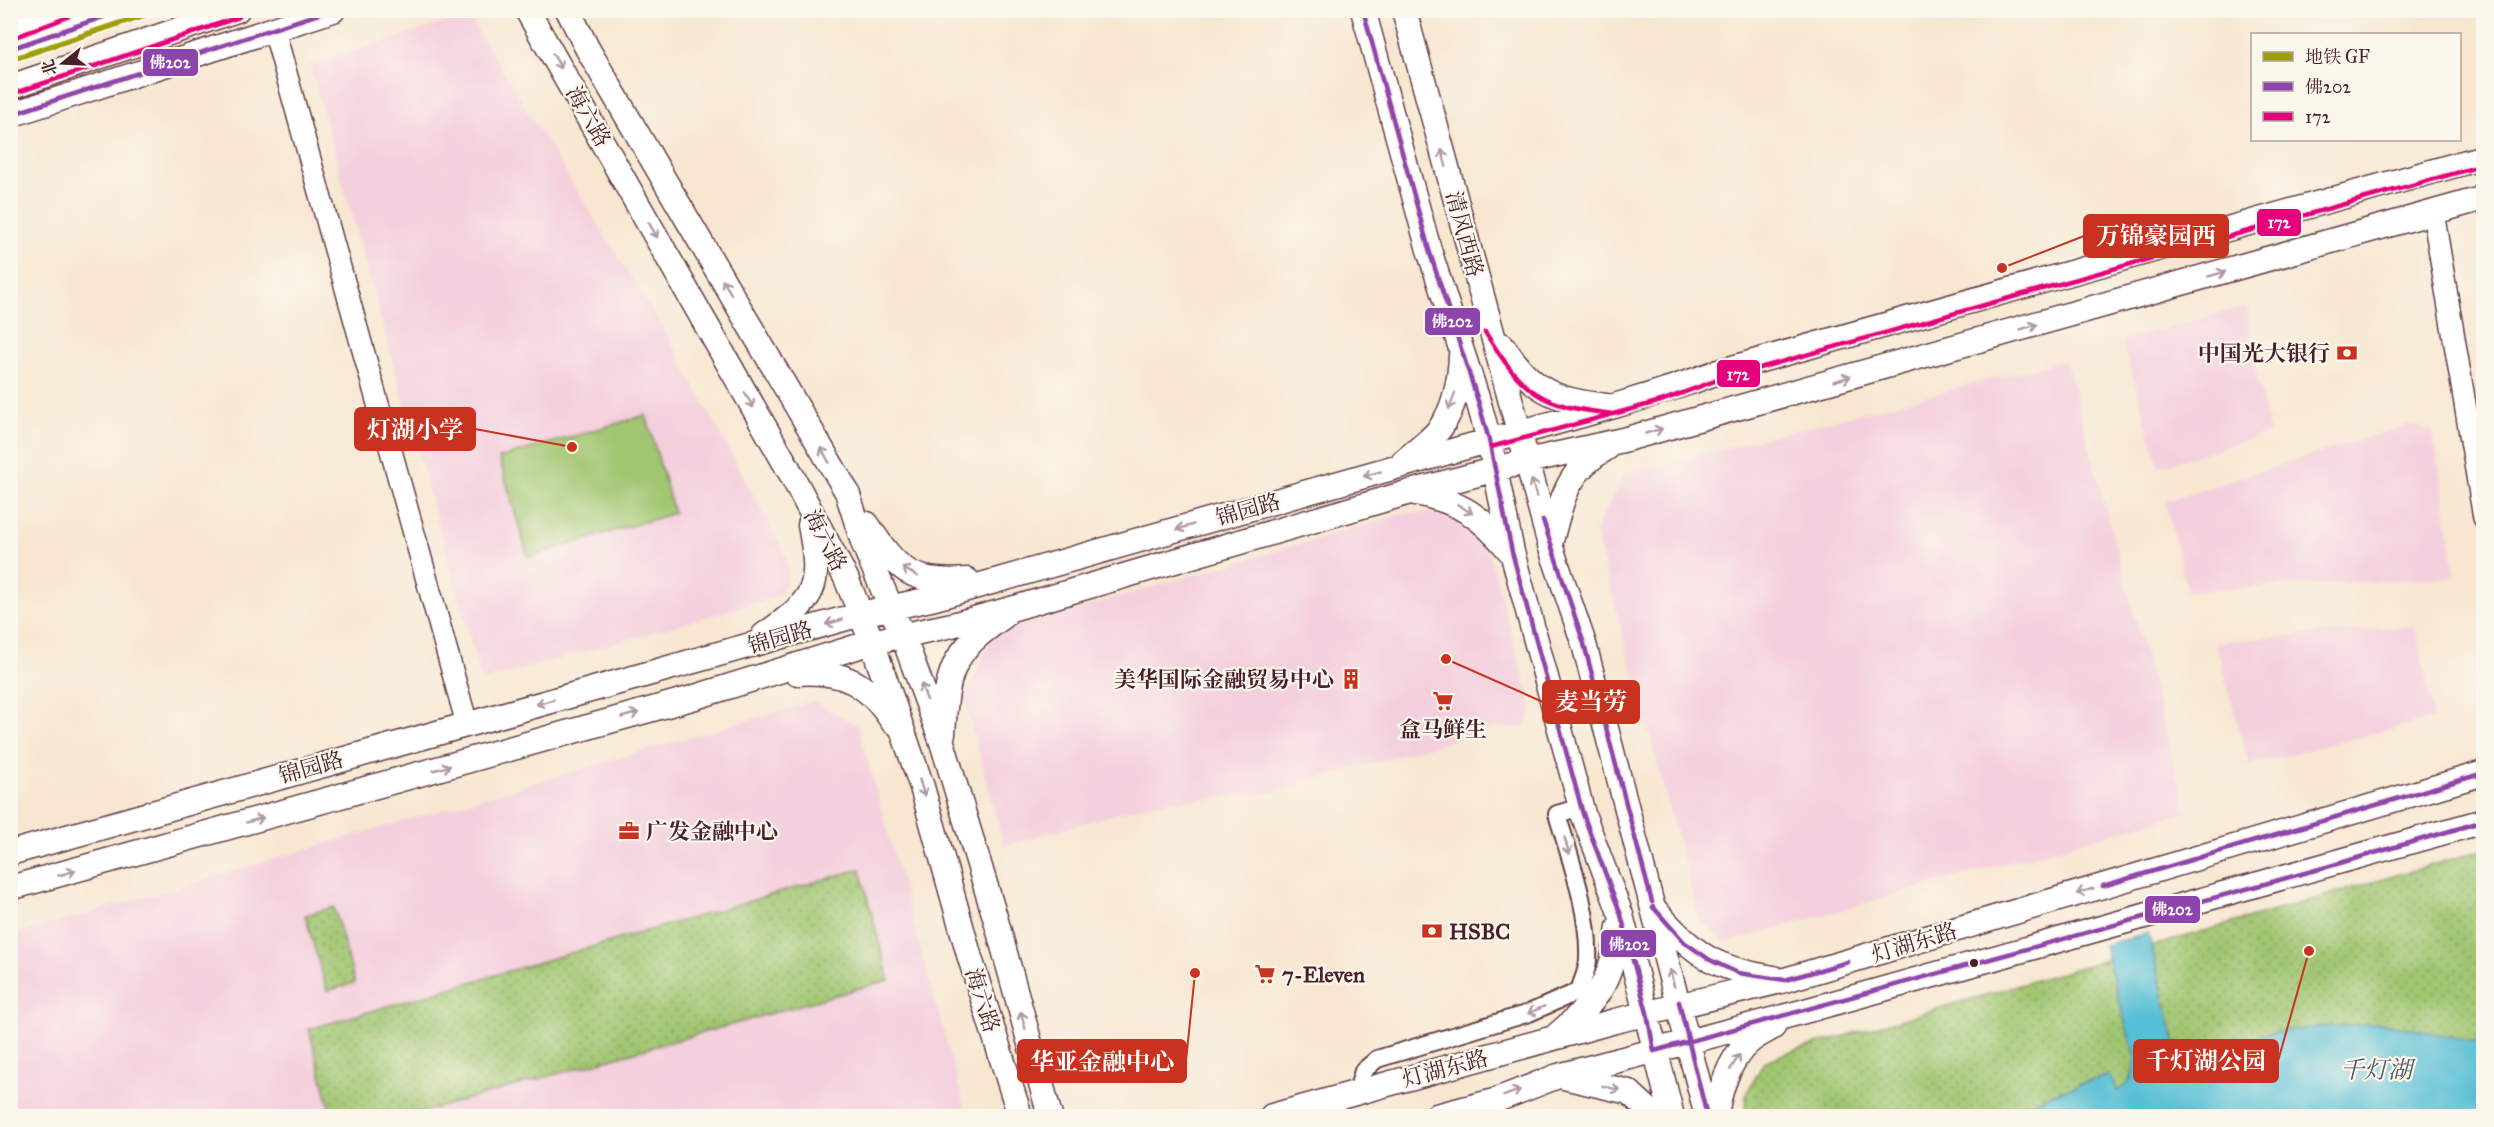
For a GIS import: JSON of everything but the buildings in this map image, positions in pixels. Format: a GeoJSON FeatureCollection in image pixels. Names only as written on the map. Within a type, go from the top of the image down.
{"type":"FeatureCollection","features":[{"type":"Feature","properties":{"kind":"main road"},"geometry":{"type":"LineString","coordinates":[[10,49],[124,10]]}},
{"type":"Feature","properties":{"kind":"main road"},"geometry":{"type":"LineString","coordinates":[[10,87],[237,10]]}},
{"type":"Feature","properties":{"kind":"main road"},"geometry":{"type":"LineString","coordinates":[[10,115],[333,10]]}},
{"type":"Feature","properties":{"kind":"main road","name":"海六路"},"geometry":{"type":"LineString","coordinates":[[527,10],[806,502],[846,578],[872,642],[922,787],[970,958],[1020,1116]]}},
{"type":"Feature","properties":{"kind":"main road","name":"海六路"},"geometry":{"type":"LineString","coordinates":[[568,10],[587,48],[847,492],[864,544],[903,636],[942,742],[995,917],[1050,1116]]}},
{"type":"Feature","properties":{"kind":"main road","name":"清风西路"},"geometry":{"type":"LineString","coordinates":[[1363,10],[1429,250],[1461,344],[1489,440],[1512,552],[1581,807],[1621,915],[1672,1116]]}},
{"type":"Feature","properties":{"kind":"main road","name":"清风西路"},"geometry":{"type":"LineString","coordinates":[[1404,10],[1550,545],[1584,644],[1707,1116]]}},
{"type":"Feature","properties":{"kind":"main road"},"geometry":{"type":"LineString","coordinates":[[10,31],[70,11]]}},
{"type":"Feature","properties":{"kind":"main road","name":"锦园路"},"geometry":{"type":"LineString","coordinates":[[10,853],[861,614],[892,609],[1489,440],[1614,407],[1659,394],[1718,372],[2484,157]]}},
{"type":"Feature","properties":{"kind":"main road"},"geometry":{"type":"LineString","coordinates":[[1550,545],[1567,485],[1580,466],[1596,454],[1623,440],[2484,198]]}},
{"type":"Feature","properties":{"kind":"main road"},"geometry":{"type":"LineString","coordinates":[[1491,328],[1518,369],[1538,388],[1581,403],[1614,407]]}},
{"type":"Feature","properties":{"kind":"main road"},"geometry":{"type":"LineString","coordinates":[[1398,466],[1441,427],[1454,400],[1461,372],[1461,344]]}},
{"type":"Feature","properties":{"kind":"main road","name":"锦园路"},"geometry":{"type":"LineString","coordinates":[[10,888],[692,698],[872,642],[1018,607],[1410,492],[1527,461],[1623,440]]}},
{"type":"Feature","properties":{"kind":"main road"},"geometry":{"type":"LineString","coordinates":[[847,492],[888,556],[907,572],[942,582],[1008,577]]}},
{"type":"Feature","properties":{"kind":"main road"},"geometry":{"type":"LineString","coordinates":[[1410,492],[1439,497],[1464,507],[1491,528],[1512,552]]}},
{"type":"Feature","properties":{"kind":"main road"},"geometry":{"type":"LineString","coordinates":[[751,645],[794,615],[809,598],[816,578],[816,556],[806,502]]}},
{"type":"Feature","properties":{"kind":"main road"},"geometry":{"type":"LineString","coordinates":[[942,742],[948,680],[954,663],[963,649],[981,632],[1018,607]]}},
{"type":"Feature","properties":{"kind":"main road"},"geometry":{"type":"LineString","coordinates":[[762,676],[823,672],[847,678],[869,692],[887,713],[908,746]]}},
{"type":"Feature","properties":{"kind":"main road","name":"灯湖东路"},"geometry":{"type":"LineString","coordinates":[[1272,1116],[1647,1013],[1785,980],[2484,773]]}},
{"type":"Feature","properties":{"kind":"main road","name":"灯湖东路"},"geometry":{"type":"LineString","coordinates":[[1436,1116],[1494,1101],[1558,1076],[1794,1014],[2484,821]]}},
{"type":"Feature","properties":{"kind":"main road"},"geometry":{"type":"LineString","coordinates":[[1653,907],[1684,942],[1710,960],[1738,973],[1785,980]]}},
{"type":"Feature","properties":{"kind":"main road"},"geometry":{"type":"LineString","coordinates":[[1550,1041],[1585,1011],[1607,978],[1616,956],[1621,915]]}},
{"type":"Feature","properties":{"kind":"main road"},"geometry":{"type":"LineString","coordinates":[[1716,1116],[1726,1078],[1748,1043],[1794,1014]]}},
{"type":"Feature","properties":{"kind":"main road"},"geometry":{"type":"LineString","coordinates":[[1037,1070],[1058,1108],[1069,1116]]}},
{"type":"Feature","properties":{"kind":"main road"},"geometry":{"type":"LineString","coordinates":[[1558,1076],[1629,1092],[1654,1116]]}},
{"type":"Feature","properties":{"kind":"main road"},"geometry":{"type":"LineString","coordinates":[[1006,1116],[1009,1081]]}},
{"type":"Feature","properties":{"kind":"street"},"geometry":{"type":"LineString","coordinates":[[274,30],[467,724]]}},
{"type":"Feature","properties":{"kind":"street"},"geometry":{"type":"LineString","coordinates":[[2433,212],[2484,518]]}},
{"type":"Feature","properties":{"kind":"street"},"geometry":{"type":"LineString","coordinates":[[1357,1092],[1363,1071],[1377,1059],[1529,1013],[1579,991],[1588,961],[1584,920],[1572,865],[1557,814],[1581,807]]}},
{"type":"Feature","properties":{"kind":"shaded area"},"geometry":{"type":"Polygon","coordinates":[[[468,15],[670,340],[785,554],[788,577],[779,596],[482,681],[310,65],[468,15]]]}},
{"type":"Feature","properties":{"kind":"shaded area"},"geometry":{"type":"Polygon","coordinates":[[[2248,306],[2252,351],[2269,433],[2159,467],[2122,340],[2248,306]]]}},
{"type":"Feature","properties":{"kind":"shaded area"},"geometry":{"type":"Polygon","coordinates":[[[2066,360],[2187,812],[1725,943],[1699,920],[1595,531],[1625,474],[2066,360]]]}},
{"type":"Feature","properties":{"kind":"shaded area"},"geometry":{"type":"Polygon","coordinates":[[[2411,424],[2433,431],[2456,577],[2187,591],[2165,501],[2411,424]]]}},
{"type":"Feature","properties":{"kind":"shaded area"},"geometry":{"type":"Polygon","coordinates":[[[1405,513],[1452,513],[1483,532],[1533,711],[1523,728],[1497,727],[1269,793],[1150,804],[1004,846],[964,698],[993,634],[1405,513]]]}},
{"type":"Feature","properties":{"kind":"shaded area"},"geometry":{"type":"Polygon","coordinates":[[[2415,626],[2434,718],[2249,765],[2215,642],[2415,626]]]}},
{"type":"Feature","properties":{"kind":"shaded area","name":"广发金融中心"},"geometry":{"type":"Polygon","coordinates":[[[814,701],[858,726],[967,1116],[11,1116],[11,936],[814,701]]]}},
{"type":"Feature","properties":{"kind":"green space"},"geometry":{"type":"Polygon","coordinates":[[[646,415],[674,513],[528,557],[499,458],[646,415]]]}},
{"type":"Feature","properties":{"kind":"green space"},"geometry":{"type":"Polygon","coordinates":[[[2483,850],[2483,1116],[1745,1116],[1746,1094],[1764,1062],[1786,1053],[2483,850]]]}},
{"type":"Feature","properties":{"kind":"green space"},"geometry":{"type":"Polygon","coordinates":[[[860,869],[889,980],[409,1116],[332,1116],[309,1029],[860,869]]]}},
{"type":"Feature","properties":{"kind":"green space"},"geometry":{"type":"Polygon","coordinates":[[[334,907],[355,983],[327,991],[305,915],[334,907]]]}},
{"type":"Feature","properties":{"kind":"water","name":"千灯湖"},"geometry":{"type":"Polygon","coordinates":[[[2148,933],[2180,1061],[2192,1067],[2208,1062],[2207,1043],[2296,1029],[2383,1023],[2483,1043],[2483,1116],[2006,1116],[2054,1093],[2109,1075],[2117,1091],[2129,1080],[2134,1067],[2134,1055],[2104,945],[2148,933]]]}},
{"type":"Feature","properties":{"kind":"metro line","name":"GF"},"geometry":{"type":"LineString","coordinates":[[10,60],[159,10]]}},
{"type":"Feature","properties":{"kind":"transit line","name":"佛202"},"geometry":{"type":"LineString","coordinates":[[10,49],[123,10]]}},
{"type":"Feature","properties":{"kind":"transit line","name":"佛202"},"geometry":{"type":"LineString","coordinates":[[10,115],[331,10]]}},
{"type":"Feature","properties":{"kind":"transit line","name":"佛202"},"geometry":{"type":"LineString","coordinates":[[1363,10],[1429,250],[1479,404],[1489,440],[1512,552],[1583,814],[1621,915],[1647,1013],[1654,1051],[2323,868],[2484,821]]}},
{"type":"Feature","properties":{"kind":"transit line","name":"172"},"geometry":{"type":"LineString","coordinates":[[13,38],[68,17]]}},
{"type":"Feature","properties":{"kind":"transit line","name":"172"},"geometry":{"type":"LineString","coordinates":[[12,94],[239,17]]}},
{"type":"Feature","properties":{"kind":"transit line","name":"172"},"geometry":{"type":"LineString","coordinates":[[1491,447],[1661,401],[1720,379],[2484,165]]}},
{"type":"Feature","properties":{"kind":"transit line","name":"172"},"geometry":{"type":"LineString","coordinates":[[1485,332],[1511,370],[1536,393],[1567,407],[1613,414]]}},
{"type":"Feature","properties":{"kind":"transit line","name":"佛202"},"geometry":{"type":"LineString","coordinates":[[1543,520],[1584,644],[1652,902]]}},
{"type":"Feature","properties":{"kind":"transit line","name":"佛202"},"geometry":{"type":"LineString","coordinates":[[2103,886],[2484,773]]}},
{"type":"Feature","properties":{"kind":"transit line","name":"佛202"},"geometry":{"type":"LineString","coordinates":[[1653,907],[1684,942],[1710,960],[1738,973],[1785,980],[1848,962]]}},
{"type":"Feature","properties":{"kind":"transit line","name":"佛202"},"geometry":{"type":"LineString","coordinates":[[1679,1002],[1707,1116]]}},
{"type":"Feature","properties":{"kind":"place","name":"万锦豪园西"},"geometry":{"type":"Point","coordinates":[2002,268]}},
{"type":"Feature","properties":{"kind":"place","name":"中国光大银行"},"geometry":{"type":"Point","coordinates":[2347,353]}},
{"type":"Feature","properties":{"kind":"place","name":"灯湖小学"},"geometry":{"type":"Point","coordinates":[572,447]}},
{"type":"Feature","properties":{"kind":"place","name":"麦当劳"},"geometry":{"type":"Point","coordinates":[1446,659]}},
{"type":"Feature","properties":{"kind":"place","name":"美华国际金融贸易中心"},"geometry":{"type":"Point","coordinates":[1351,679]}},
{"type":"Feature","properties":{"kind":"place","name":"盒马鲜生"},"geometry":{"type":"Point","coordinates":[1443,701]}},
{"type":"Feature","properties":{"kind":"place","name":"广发金融中心"},"geometry":{"type":"Point","coordinates":[629,831]}},
{"type":"Feature","properties":{"kind":"place","name":"HSBC"},"geometry":{"type":"Point","coordinates":[1432,931]}},
{"type":"Feature","properties":{"kind":"place","name":"千灯湖公园"},"geometry":{"type":"Point","coordinates":[2309,951]}},
{"type":"Feature","properties":{"kind":"place","name":"华亚金融中心"},"geometry":{"type":"Point","coordinates":[1195,973]}},
{"type":"Feature","properties":{"kind":"place","name":"7-Eleven"},"geometry":{"type":"Point","coordinates":[1265,974]}}]}
